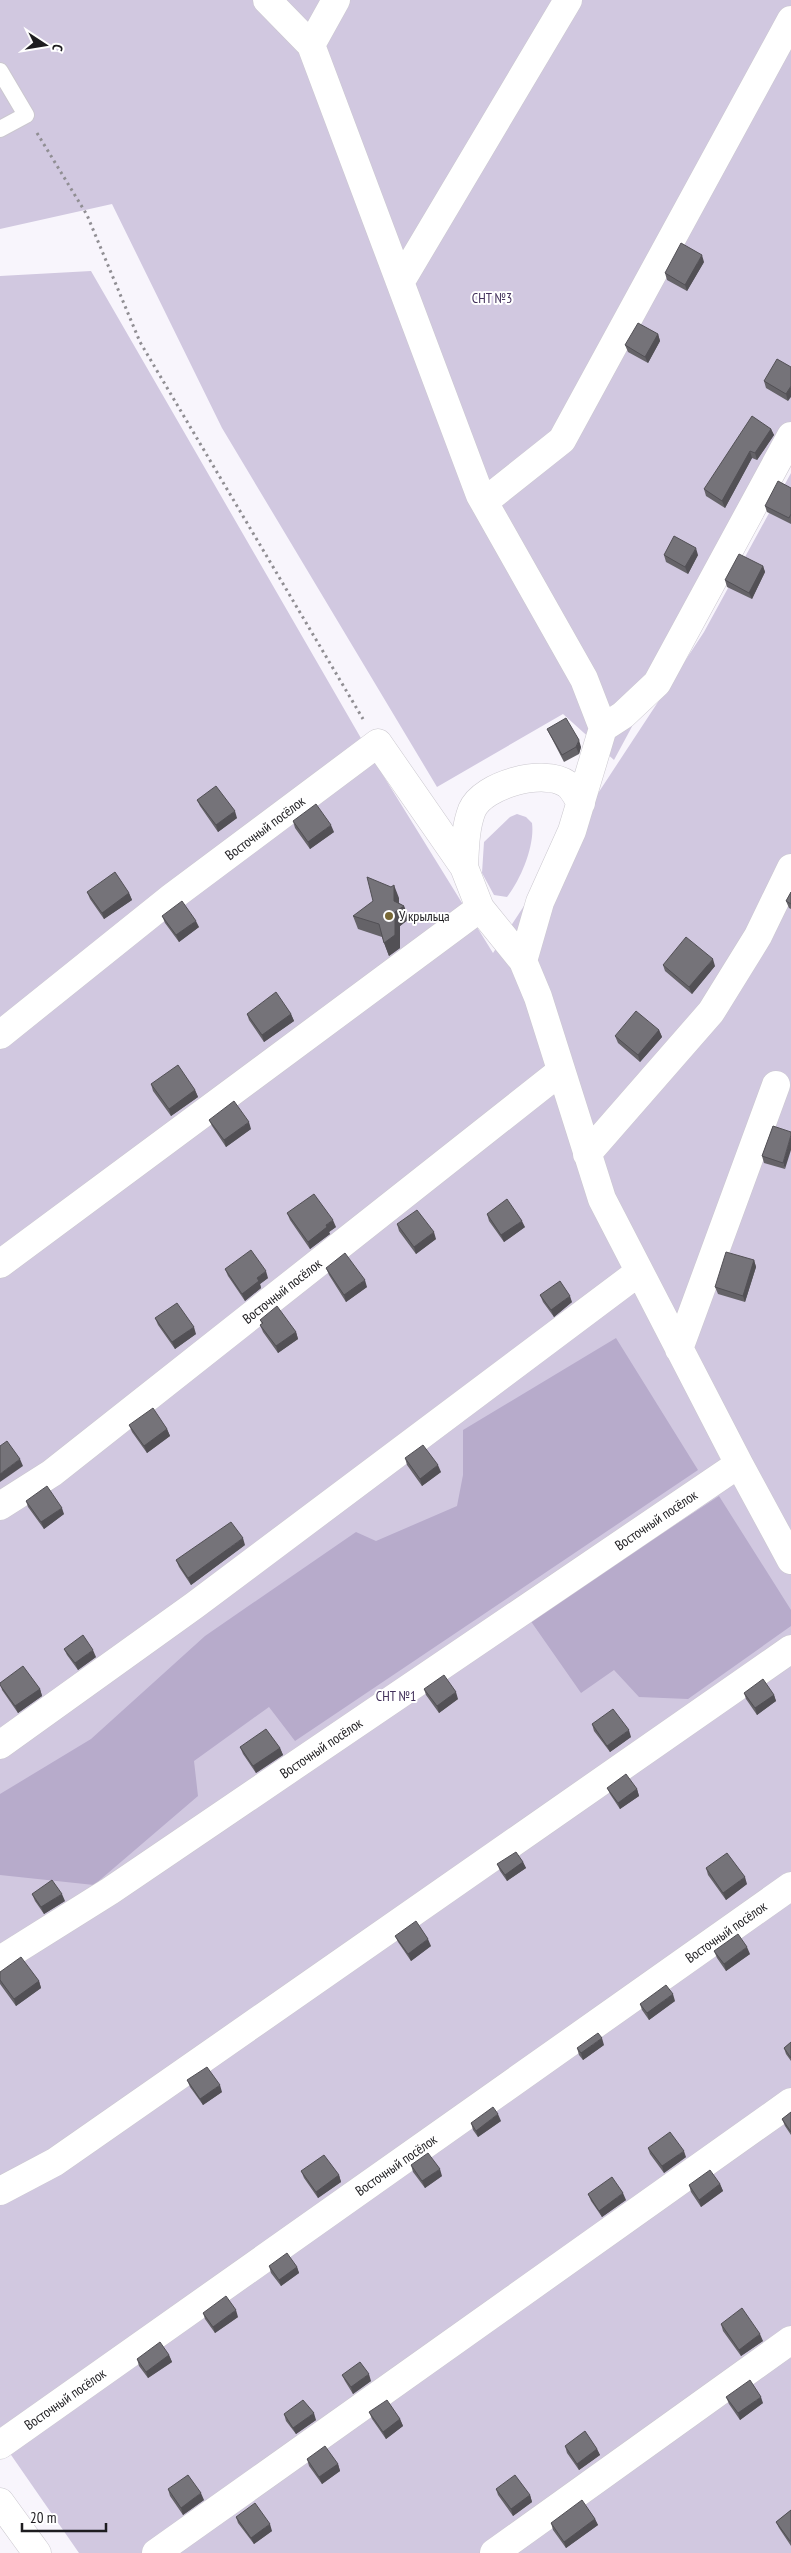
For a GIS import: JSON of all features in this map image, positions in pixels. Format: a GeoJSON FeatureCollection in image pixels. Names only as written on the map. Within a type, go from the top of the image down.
{"type":"FeatureCollection","features":[{"type":"Feature","properties":{"kind":"street"},"geometry":{"type":"LineString","coordinates":[[267,0],[311,45],[484,502],[584,680],[603,728],[572,831],[540,902],[523,961]]}},
{"type":"Feature","properties":{"kind":"street"},"geometry":{"type":"LineString","coordinates":[[311,45],[336,0]]}},
{"type":"Feature","properties":{"kind":"street"},"geometry":{"type":"LineString","coordinates":[[401,281],[568,0]]}},
{"type":"Feature","properties":{"kind":"street"},"geometry":{"type":"LineString","coordinates":[[484,502],[562,440],[791,20]]}},
{"type":"Feature","properties":{"kind":"street"},"geometry":{"type":"LineString","coordinates":[[603,728],[623,715],[657,682],[791,436]]}},
{"type":"Feature","properties":{"kind":"street"},"geometry":{"type":"LineString","coordinates":[[378,743],[464,867],[480,908],[523,961],[538,997],[602,1199],[739,1464],[791,1560]]}},
{"type":"Feature","properties":{"kind":"street","name":"Восточный посёлок"},"geometry":{"type":"LineString","coordinates":[[0,1036],[172,897],[378,743]]}},
{"type":"Feature","properties":{"kind":"street"},"geometry":{"type":"LineString","coordinates":[[464,867],[465,839],[473,809],[490,792],[529,777],[550,777],[568,785],[581,803]]}},
{"type":"Feature","properties":{"kind":"street"},"geometry":{"type":"LineString","coordinates":[[587,1154],[711,1012],[758,936],[791,868]]}},
{"type":"Feature","properties":{"kind":"street"},"geometry":{"type":"LineString","coordinates":[[0,1264],[480,908]]}},
{"type":"Feature","properties":{"kind":"street","name":"Восточный посёлок"},"geometry":{"type":"LineString","coordinates":[[0,1506],[52,1473],[561,1071]]}},
{"type":"Feature","properties":{"kind":"street"},"geometry":{"type":"LineString","coordinates":[[679,1349],[776,1085]]}},
{"type":"Feature","properties":{"kind":"street"},"geometry":{"type":"LineString","coordinates":[[0,1745],[195,1605],[639,1272]]}},
{"type":"Feature","properties":{"kind":"street","name":"Восточный посёлок"},"geometry":{"type":"LineString","coordinates":[[0,1960],[110,1891],[739,1464]]}},
{"type":"Feature","properties":{"kind":"street"},"geometry":{"type":"LineString","coordinates":[[0,2191],[54,2162],[791,1649]]}},
{"type":"Feature","properties":{"kind":"street","name":"Восточный посёлок"},"geometry":{"type":"LineString","coordinates":[[0,2444],[791,1886]]}},
{"type":"Feature","properties":{"kind":"street"},"geometry":{"type":"LineString","coordinates":[[156,2553],[791,2102]]}},
{"type":"Feature","properties":{"kind":"street"},"geometry":{"type":"LineString","coordinates":[[494,2553],[791,2340]]}},
{"type":"Feature","properties":{"kind":"street"},"geometry":{"type":"LineString","coordinates":[[0,2502],[37,2553]]}},
{"type":"Feature","properties":{"kind":"lane"},"geometry":{"type":"LineString","coordinates":[[0,71],[26,115],[0,130]]}},
{"type":"Feature","properties":{"kind":"path"},"geometry":{"type":"LineString","coordinates":[[26,115],[87,215],[140,342],[378,743]]}},
{"type":"Feature","properties":{"kind":"green space","name":"СНТ №3"},"geometry":{"type":"Polygon","coordinates":[[[0,0],[791,0],[791,431],[614,760],[563,714],[437,787],[222,428],[112,204],[0,229],[0,0]]]}},
{"type":"Feature","properties":{"kind":"green space","name":"СНТ №1"},"geometry":{"type":"Polygon","coordinates":[[[91,271],[373,759],[493,953],[704,632],[791,473],[791,2553],[79,2553],[0,2439],[0,276],[91,271]]]}},
{"type":"Feature","properties":{"kind":"green space"},"geometry":{"type":"Polygon","coordinates":[[[517,814],[526,817],[532,823],[531,841],[526,862],[507,897],[494,895],[482,873],[484,842],[510,817],[517,814]]]}},
{"type":"Feature","properties":{"kind":"shaded area"},"geometry":{"type":"Polygon","coordinates":[[[616,1338],[698,1470],[295,1741],[269,1707],[194,1761],[198,1796],[94,1885],[0,1875],[0,1794],[91,1739],[205,1636],[356,1532],[376,1541],[457,1506],[463,1475],[463,1430],[616,1338]]]}},
{"type":"Feature","properties":{"kind":"shaded area"},"geometry":{"type":"Polygon","coordinates":[[[719,1496],[791,1610],[791,1626],[688,1699],[639,1697],[614,1670],[581,1693],[530,1620],[719,1496]]]}},
{"type":"Feature","properties":{"kind":"building"},"geometry":{"type":"Polygon","coordinates":[[[681,243],[702,255],[685,285],[665,273],[681,243]]]}},
{"type":"Feature","properties":{"kind":"building"},"geometry":{"type":"Polygon","coordinates":[[[638,323],[658,334],[645,357],[625,345],[638,323]]]}},
{"type":"Feature","properties":{"kind":"building"},"geometry":{"type":"Polygon","coordinates":[[[777,359],[791,367],[791,386],[786,394],[764,381],[777,359]]]}},
{"type":"Feature","properties":{"kind":"building"},"geometry":{"type":"Polygon","coordinates":[[[752,416],[771,429],[755,453],[750,451],[722,501],[704,489],[752,416]]]}},
{"type":"Feature","properties":{"kind":"building"},"geometry":{"type":"Polygon","coordinates":[[[778,481],[791,488],[791,514],[789,518],[765,506],[778,481]]]}},
{"type":"Feature","properties":{"kind":"building"},"geometry":{"type":"Polygon","coordinates":[[[674,536],[696,548],[685,567],[664,555],[674,536]]]}},
{"type":"Feature","properties":{"kind":"building"},"geometry":{"type":"Polygon","coordinates":[[[739,554],[763,566],[749,593],[725,580],[739,554]]]}},
{"type":"Feature","properties":{"kind":"building"},"geometry":{"type":"Polygon","coordinates":[[[566,718],[579,740],[576,747],[562,755],[547,729],[566,718]]]}},
{"type":"Feature","properties":{"kind":"building"},"geometry":{"type":"Polygon","coordinates":[[[216,786],[235,811],[216,825],[197,800],[216,786]]]}},
{"type":"Feature","properties":{"kind":"building"},"geometry":{"type":"Polygon","coordinates":[[[316,804],[331,825],[308,842],[293,821],[316,804]]]}},
{"type":"Feature","properties":{"kind":"building"},"geometry":{"type":"Polygon","coordinates":[[[115,872],[129,893],[102,913],[87,892],[115,872]]]}},
{"type":"Feature","properties":{"kind":"building"},"geometry":{"type":"Polygon","coordinates":[[[367,877],[391,887],[394,885],[394,901],[404,906],[395,912],[395,935],[384,943],[379,924],[353,916],[373,901],[367,877]]]}},
{"type":"Feature","properties":{"kind":"building"},"geometry":{"type":"Polygon","coordinates":[[[791,892],[791,904],[786,901],[791,892]]]}},
{"type":"Feature","properties":{"kind":"building"},"geometry":{"type":"Polygon","coordinates":[[[182,901],[196,921],[176,935],[162,916],[182,901]]]}},
{"type":"Feature","properties":{"kind":"building"},"geometry":{"type":"Polygon","coordinates":[[[686,937],[713,959],[689,987],[663,965],[686,937]]]}},
{"type":"Feature","properties":{"kind":"building"},"geometry":{"type":"Polygon","coordinates":[[[276,992],[291,1014],[262,1035],[247,1014],[276,992]]]}},
{"type":"Feature","properties":{"kind":"building"},"geometry":{"type":"Polygon","coordinates":[[[636,1011],[659,1030],[638,1055],[615,1036],[636,1011]]]}},
{"type":"Feature","properties":{"kind":"building"},"geometry":{"type":"Polygon","coordinates":[[[178,1065],[195,1090],[169,1109],[151,1084],[178,1065]]]}},
{"type":"Feature","properties":{"kind":"building"},"geometry":{"type":"Polygon","coordinates":[[[234,1101],[249,1122],[224,1140],[209,1120],[234,1101]]]}},
{"type":"Feature","properties":{"kind":"building"},"geometry":{"type":"Polygon","coordinates":[[[773,1126],[791,1132],[783,1163],[762,1156],[773,1126]]]}},
{"type":"Feature","properties":{"kind":"building"},"geometry":{"type":"Polygon","coordinates":[[[314,1194],[333,1220],[308,1242],[287,1213],[314,1194]]]}},
{"type":"Feature","properties":{"kind":"building"},"geometry":{"type":"Polygon","coordinates":[[[507,1199],[522,1221],[501,1235],[487,1214],[507,1199]]]}},
{"type":"Feature","properties":{"kind":"building"},"geometry":{"type":"Polygon","coordinates":[[[417,1210],[434,1232],[414,1247],[397,1224],[417,1210]]]}},
{"type":"Feature","properties":{"kind":"building"},"geometry":{"type":"Polygon","coordinates":[[[251,1250],[266,1271],[257,1278],[259,1281],[242,1294],[225,1269],[251,1250]]]}},
{"type":"Feature","properties":{"kind":"building"},"geometry":{"type":"Polygon","coordinates":[[[726,1252],[754,1260],[743,1296],[715,1287],[726,1252]]]}},
{"type":"Feature","properties":{"kind":"building"},"geometry":{"type":"Polygon","coordinates":[[[345,1253],[365,1280],[344,1295],[326,1268],[345,1253]]]}},
{"type":"Feature","properties":{"kind":"building"},"geometry":{"type":"Polygon","coordinates":[[[560,1281],[570,1296],[551,1310],[540,1295],[560,1281]]]}},
{"type":"Feature","properties":{"kind":"building"},"geometry":{"type":"Polygon","coordinates":[[[177,1303],[194,1327],[172,1342],[155,1318],[177,1303]]]}},
{"type":"Feature","properties":{"kind":"building"},"geometry":{"type":"Polygon","coordinates":[[[277,1306],[296,1332],[276,1346],[260,1325],[263,1323],[260,1320],[277,1306]]]}},
{"type":"Feature","properties":{"kind":"building"},"geometry":{"type":"Polygon","coordinates":[[[153,1408],[167,1429],[144,1446],[129,1425],[153,1408]]]}},
{"type":"Feature","properties":{"kind":"building"},"geometry":{"type":"Polygon","coordinates":[[[7,1441],[20,1459],[0,1474],[0,1446],[7,1441]]]}},
{"type":"Feature","properties":{"kind":"building"},"geometry":{"type":"Polygon","coordinates":[[[423,1445],[438,1465],[420,1479],[405,1458],[423,1445]]]}},
{"type":"Feature","properties":{"kind":"building"},"geometry":{"type":"Polygon","coordinates":[[[47,1486],[62,1508],[41,1522],[26,1501],[47,1486]]]}},
{"type":"Feature","properties":{"kind":"building"},"geometry":{"type":"Polygon","coordinates":[[[231,1522],[243,1538],[188,1578],[176,1560],[231,1522]]]}},
{"type":"Feature","properties":{"kind":"building"},"geometry":{"type":"Polygon","coordinates":[[[83,1635],[93,1650],[75,1663],[64,1649],[83,1635]]]}},
{"type":"Feature","properties":{"kind":"building"},"geometry":{"type":"Polygon","coordinates":[[[23,1666],[40,1689],[15,1706],[0,1683],[23,1666]]]}},
{"type":"Feature","properties":{"kind":"building"},"geometry":{"type":"Polygon","coordinates":[[[444,1675],[456,1692],[437,1706],[424,1689],[444,1675]]]}},
{"type":"Feature","properties":{"kind":"building"},"geometry":{"type":"Polygon","coordinates":[[[763,1679],[774,1695],[755,1708],[744,1693],[763,1679]]]}},
{"type":"Feature","properties":{"kind":"building"},"geometry":{"type":"Polygon","coordinates":[[[613,1709],[629,1730],[607,1746],[592,1724],[613,1709]]]}},
{"type":"Feature","properties":{"kind":"building"},"geometry":{"type":"Polygon","coordinates":[[[266,1729],[280,1748],[253,1766],[240,1747],[266,1729]]]}},
{"type":"Feature","properties":{"kind":"building"},"geometry":{"type":"Polygon","coordinates":[[[626,1774],[637,1789],[618,1803],[607,1788],[626,1774]]]}},
{"type":"Feature","properties":{"kind":"building"},"geometry":{"type":"Polygon","coordinates":[[[516,1852],[523,1862],[505,1875],[497,1864],[516,1852]]]}},
{"type":"Feature","properties":{"kind":"building"},"geometry":{"type":"Polygon","coordinates":[[[727,1853],[745,1877],[723,1893],[706,1868],[727,1853]]]}},
{"type":"Feature","properties":{"kind":"building"},"geometry":{"type":"Polygon","coordinates":[[[52,1880],[62,1894],[41,1907],[32,1894],[52,1880]]]}},
{"type":"Feature","properties":{"kind":"building"},"geometry":{"type":"Polygon","coordinates":[[[416,1921],[428,1939],[408,1954],[395,1936],[416,1921]]]}},
{"type":"Feature","properties":{"kind":"building"},"geometry":{"type":"Polygon","coordinates":[[[738,1934],[747,1947],[724,1964],[714,1951],[738,1934]]]}},
{"type":"Feature","properties":{"kind":"building"},"geometry":{"type":"Polygon","coordinates":[[[21,1957],[39,1981],[14,1999],[0,1980],[0,1972],[21,1957]]]}},
{"type":"Feature","properties":{"kind":"building"},"geometry":{"type":"Polygon","coordinates":[[[666,1985],[673,1994],[647,2013],[640,2004],[666,1985]]]}},
{"type":"Feature","properties":{"kind":"building"},"geometry":{"type":"Polygon","coordinates":[[[598,2033],[602,2038],[581,2053],[577,2048],[598,2033]]]}},
{"type":"Feature","properties":{"kind":"building"},"geometry":{"type":"Polygon","coordinates":[[[791,2042],[791,2058],[784,2048],[791,2042]]]}},
{"type":"Feature","properties":{"kind":"building"},"geometry":{"type":"Polygon","coordinates":[[[207,2067],[220,2085],[200,2099],[187,2080],[207,2067]]]}},
{"type":"Feature","properties":{"kind":"building"},"geometry":{"type":"Polygon","coordinates":[[[493,2107],[498,2114],[476,2131],[471,2123],[493,2107]]]}},
{"type":"Feature","properties":{"kind":"building"},"geometry":{"type":"Polygon","coordinates":[[[791,2112],[791,2132],[782,2119],[791,2112]]]}},
{"type":"Feature","properties":{"kind":"building"},"geometry":{"type":"Polygon","coordinates":[[[670,2132],[684,2151],[662,2166],[648,2148],[670,2132]]]}},
{"type":"Feature","properties":{"kind":"building"},"geometry":{"type":"Polygon","coordinates":[[[428,2153],[440,2169],[422,2181],[411,2165],[428,2153]]]}},
{"type":"Feature","properties":{"kind":"building"},"geometry":{"type":"Polygon","coordinates":[[[324,2155],[339,2175],[316,2192],[301,2171],[324,2155]]]}},
{"type":"Feature","properties":{"kind":"building"},"geometry":{"type":"Polygon","coordinates":[[[710,2170],[720,2184],[699,2200],[689,2185],[710,2170]]]}},
{"type":"Feature","properties":{"kind":"building"},"geometry":{"type":"Polygon","coordinates":[[[612,2177],[623,2193],[599,2211],[588,2194],[612,2177]]]}},
{"type":"Feature","properties":{"kind":"building"},"geometry":{"type":"Polygon","coordinates":[[[287,2253],[297,2267],[279,2280],[269,2266],[287,2253]]]}},
{"type":"Feature","properties":{"kind":"building"},"geometry":{"type":"Polygon","coordinates":[[[226,2296],[236,2310],[213,2327],[203,2313],[226,2296]]]}},
{"type":"Feature","properties":{"kind":"building"},"geometry":{"type":"Polygon","coordinates":[[[742,2308],[760,2334],[739,2350],[721,2324],[742,2308]]]}},
{"type":"Feature","properties":{"kind":"building"},"geometry":{"type":"Polygon","coordinates":[[[160,2342],[169,2355],[146,2372],[137,2359],[160,2342]]]}},
{"type":"Feature","properties":{"kind":"building"},"geometry":{"type":"Polygon","coordinates":[[[360,2362],[369,2374],[351,2387],[342,2375],[360,2362]]]}},
{"type":"Feature","properties":{"kind":"building"},"geometry":{"type":"Polygon","coordinates":[[[750,2380],[761,2397],[738,2413],[726,2397],[750,2380]]]}},
{"type":"Feature","properties":{"kind":"building"},"geometry":{"type":"Polygon","coordinates":[[[303,2400],[314,2413],[293,2428],[284,2414],[303,2400]]]}},
{"type":"Feature","properties":{"kind":"building"},"geometry":{"type":"Polygon","coordinates":[[[387,2400],[400,2419],[383,2432],[369,2412],[387,2400]]]}},
{"type":"Feature","properties":{"kind":"building"},"geometry":{"type":"Polygon","coordinates":[[[585,2431],[597,2449],[577,2464],[565,2446],[585,2431]]]}},
{"type":"Feature","properties":{"kind":"building"},"geometry":{"type":"Polygon","coordinates":[[[325,2446],[338,2464],[319,2477],[307,2459],[325,2446]]]}},
{"type":"Feature","properties":{"kind":"building"},"geometry":{"type":"Polygon","coordinates":[[[188,2475],[201,2493],[181,2508],[168,2489],[188,2475]]]}},
{"type":"Feature","properties":{"kind":"building"},"geometry":{"type":"Polygon","coordinates":[[[515,2475],[530,2495],[511,2509],[496,2489],[515,2475]]]}},
{"type":"Feature","properties":{"kind":"building"},"geometry":{"type":"Polygon","coordinates":[[[582,2500],[595,2519],[564,2542],[551,2523],[582,2500]]]}},
{"type":"Feature","properties":{"kind":"building"},"geometry":{"type":"Polygon","coordinates":[[[255,2503],[270,2524],[251,2538],[236,2517],[255,2503]]]}},
{"type":"Feature","properties":{"kind":"building"},"geometry":{"type":"Polygon","coordinates":[[[791,2510],[791,2541],[790,2541],[776,2522],[791,2510]]]}},
{"type":"Feature","properties":{"kind":"place","name":"У крыльца"},"geometry":{"type":"Point","coordinates":[389,916]}}]}
